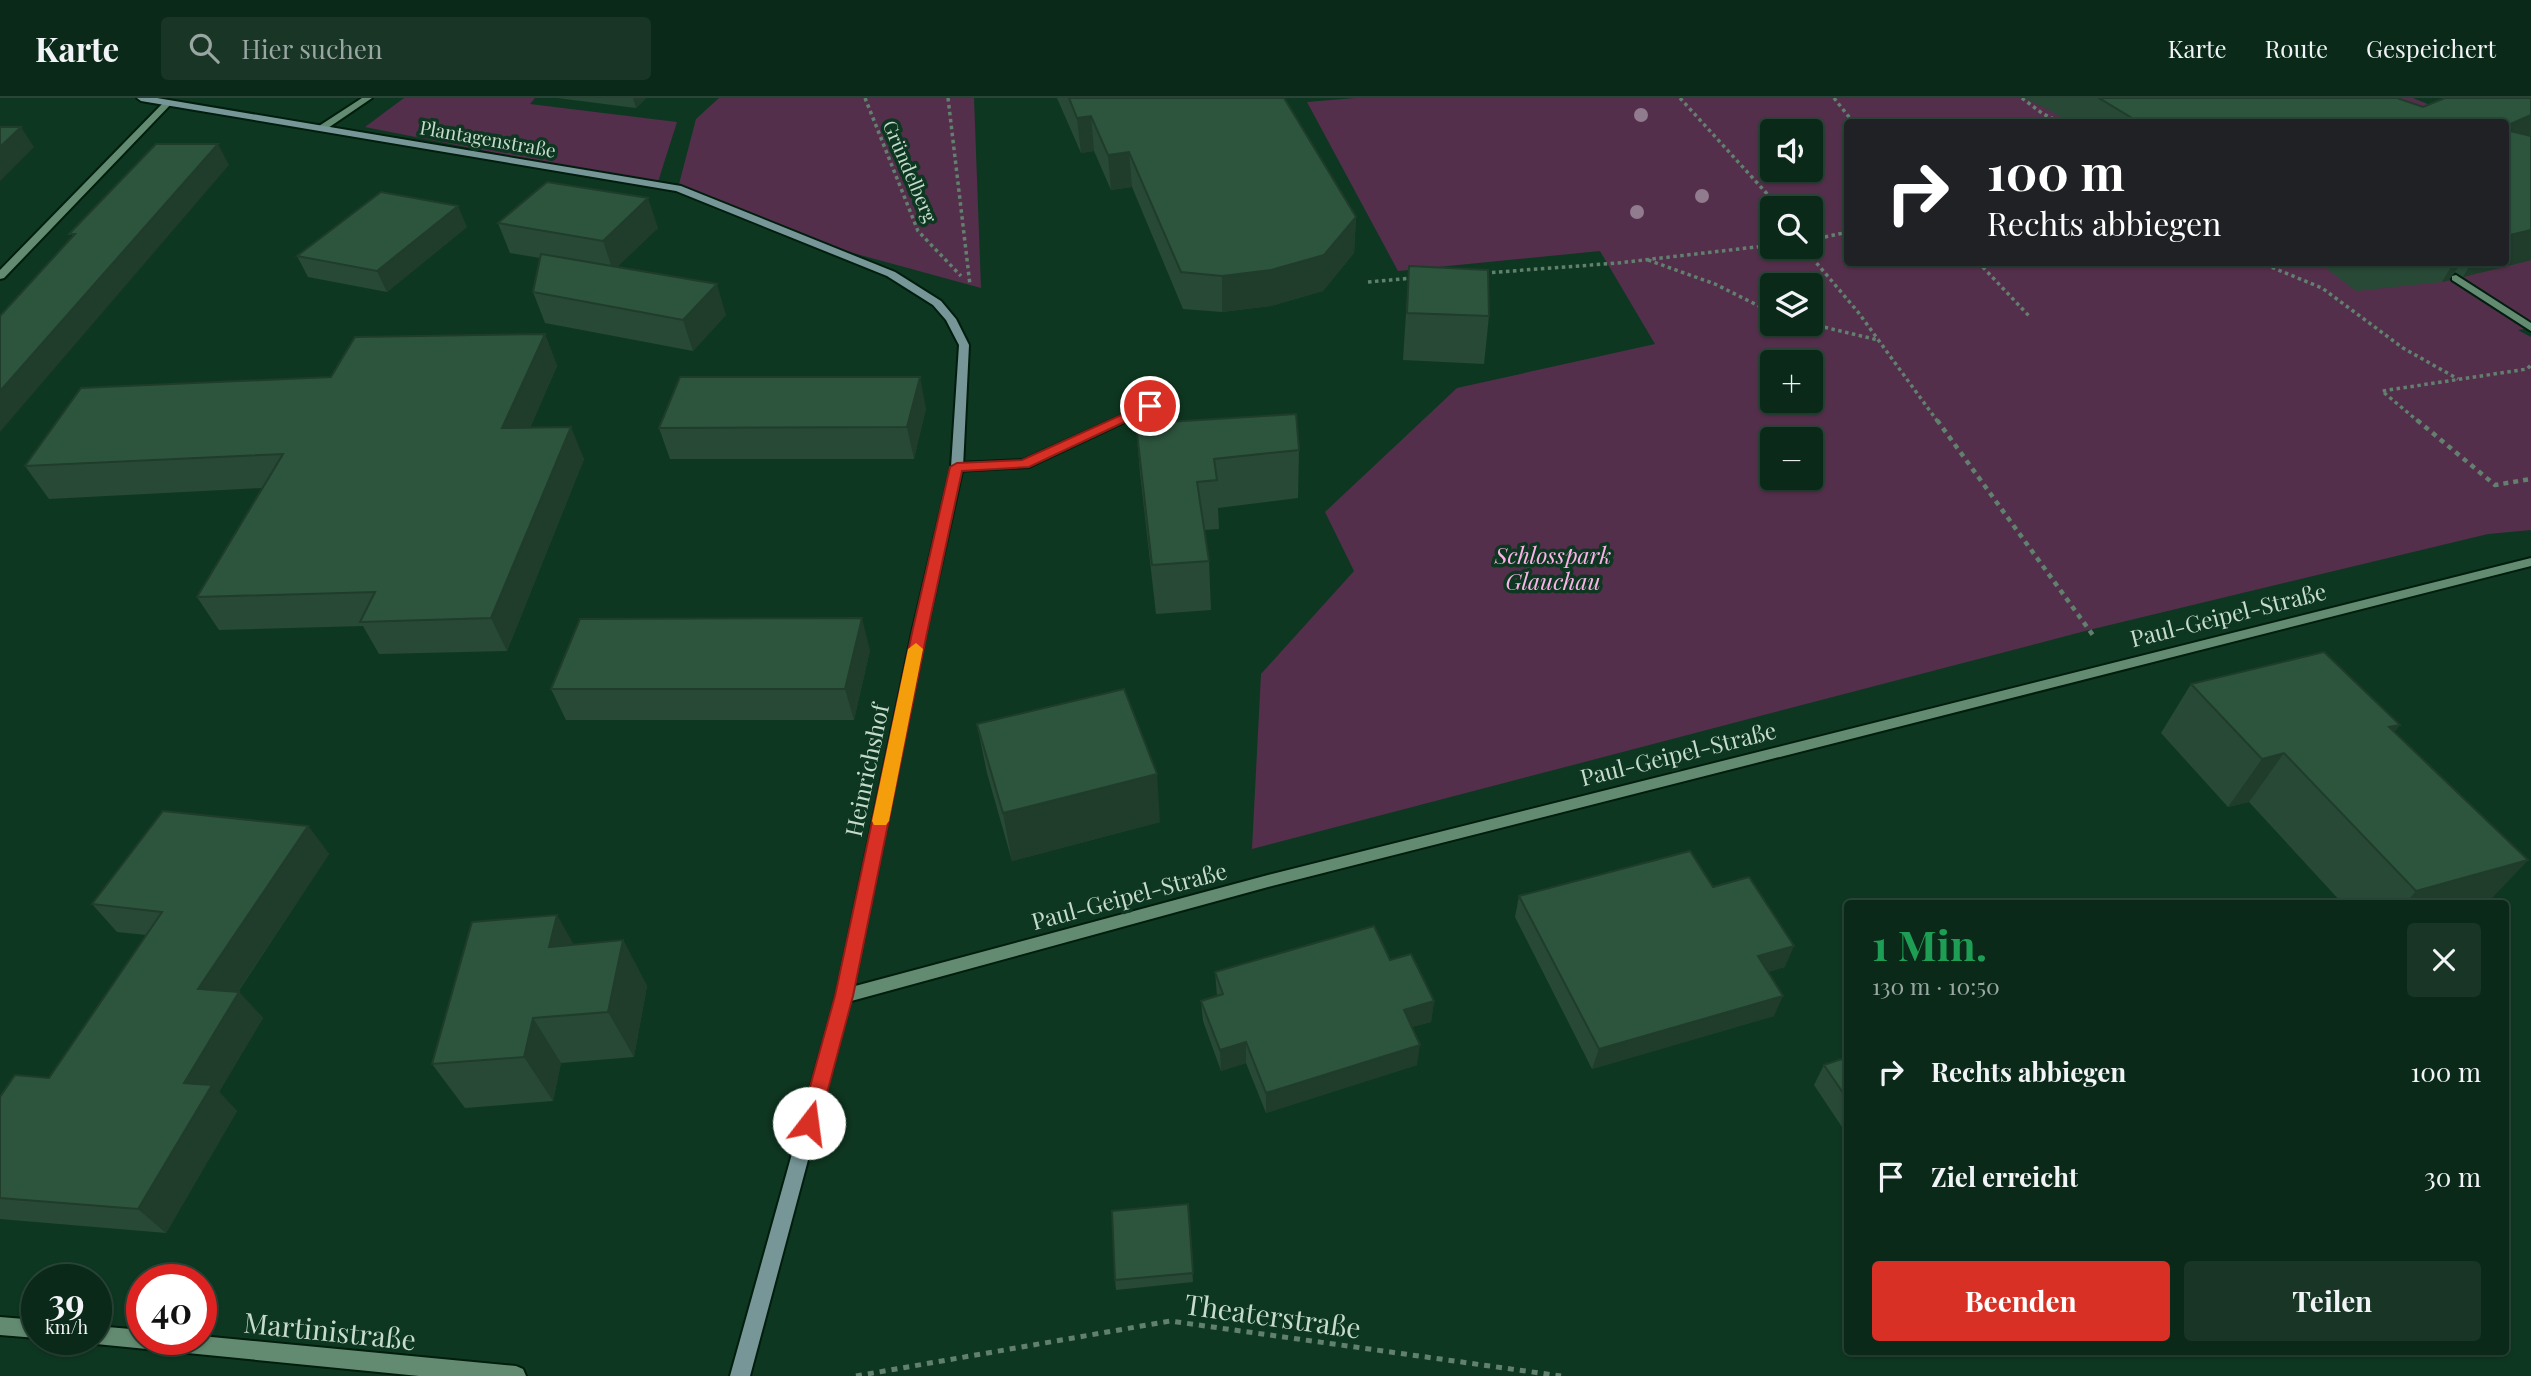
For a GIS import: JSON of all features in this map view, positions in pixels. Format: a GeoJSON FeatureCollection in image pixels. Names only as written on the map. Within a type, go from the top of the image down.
{"type":"FeatureCollection","features":[{"type":"Feature","properties":{"kind":"street","name":"Plantagenstraße"},"geometry":{"type":"LineString","coordinates":[[141,98],[678,188],[820,244]]}},
{"type":"Feature","properties":{"kind":"street"},"geometry":{"type":"LineString","coordinates":[[322,128],[368,98]]}},
{"type":"Feature","properties":{"kind":"street"},"geometry":{"type":"LineString","coordinates":[[0,276],[169,102]]}},
{"type":"Feature","properties":{"kind":"street","name":"Heinrichshof"},"geometry":{"type":"LineString","coordinates":[[740,1376],[844,996],[919,633],[957,467],[964,345],[951,319],[937,303],[891,274],[820,244]]}},
{"type":"Feature","properties":{"kind":"street"},"geometry":{"type":"LineString","coordinates":[[2456,278],[2531,328]]}},
{"type":"Feature","properties":{"kind":"street"},"geometry":{"type":"LineString","coordinates":[[957,467],[1024,464],[1150,406]]}},
{"type":"Feature","properties":{"kind":"street","name":"Paul-Geipel-Straße"},"geometry":{"type":"LineString","coordinates":[[844,996],[1268,881],[2528,563]]}},
{"type":"Feature","properties":{"kind":"street"},"geometry":{"type":"LineString","coordinates":[[0,1326],[21,1328]]}},
{"type":"Feature","properties":{"kind":"street","name":"Martinistraße"},"geometry":{"type":"LineString","coordinates":[[112,1337],[516,1376]]}},
{"type":"Feature","properties":{"kind":"path","name":"Gründelberg"},"geometry":{"type":"LineString","coordinates":[[865,98],[918,231],[970,285],[948,98]]}},
{"type":"Feature","properties":{"kind":"path"},"geometry":{"type":"LineString","coordinates":[[1680,98],[1769,196]]}},
{"type":"Feature","properties":{"kind":"path"},"geometry":{"type":"LineString","coordinates":[[1834,98],[1851,119]]}},
{"type":"Feature","properties":{"kind":"path"},"geometry":{"type":"LineString","coordinates":[[2022,98],[2054,119]]}},
{"type":"Feature","properties":{"kind":"path"},"geometry":{"type":"LineString","coordinates":[[1823,237],[1844,233]]}},
{"type":"Feature","properties":{"kind":"path"},"geometry":{"type":"LineString","coordinates":[[1479,274],[1647,260],[1760,247]]}},
{"type":"Feature","properties":{"kind":"path"},"geometry":{"type":"LineString","coordinates":[[1813,259],[1880,341],[2117,666]]}},
{"type":"Feature","properties":{"kind":"path"},"geometry":{"type":"LineString","coordinates":[[1647,260],[1715,284],[1760,306]]}},
{"type":"Feature","properties":{"kind":"path"},"geometry":{"type":"LineString","coordinates":[[1982,266],[2030,317]]}},
{"type":"Feature","properties":{"kind":"path"},"geometry":{"type":"LineString","coordinates":[[2269,266],[2336,297],[2403,348],[2459,379]]}},
{"type":"Feature","properties":{"kind":"path"},"geometry":{"type":"LineString","coordinates":[[1368,282],[1424,278]]}},
{"type":"Feature","properties":{"kind":"path"},"geometry":{"type":"LineString","coordinates":[[1823,327],[1880,341]]}},
{"type":"Feature","properties":{"kind":"path"},"geometry":{"type":"LineString","coordinates":[[2530,368],[2382,391],[2495,485],[2531,479]]}},
{"type":"Feature","properties":{"kind":"path","name":"Theaterstraße"},"geometry":{"type":"LineString","coordinates":[[856,1376],[1170,1321],[1561,1376]]}},
{"type":"Feature","properties":{"kind":"green space"},"geometry":{"type":"Polygon","coordinates":[[[404,98],[535,98],[530,104],[677,122],[657,185],[365,127],[404,98]]]}},
{"type":"Feature","properties":{"kind":"green space"},"geometry":{"type":"Polygon","coordinates":[[[719,98],[974,98],[981,288],[820,244],[678,188],[696,119],[719,98]]]}},
{"type":"Feature","properties":{"kind":"green space","name":"Schlosspark Glauchau"},"geometry":{"type":"Polygon","coordinates":[[[1355,98],[2413,98],[2464,119],[1844,119],[1844,266],[2338,266],[2442,282],[2531,260],[2531,328],[2518,330],[2531,337],[2531,530],[2488,534],[2089,630],[1252,849],[1261,674],[1354,571],[1325,512],[1457,388],[1655,344],[1600,251],[1398,271],[1307,102],[1355,98]]]}},
{"type":"Feature","properties":{"kind":"building"},"geometry":{"type":"Polygon","coordinates":[[[1069,98],[1284,98],[1356,217],[1324,255],[1271,270],[1222,276],[1181,272],[1129,152],[1108,155],[1091,116],[1077,118],[1069,98]]]}},
{"type":"Feature","properties":{"kind":"building"},"geometry":{"type":"Polygon","coordinates":[[[2099,98],[2397,98],[2423,107],[2445,98],[2531,98],[2531,115],[2509,125],[2509,119],[2133,119],[2099,98]]]}},
{"type":"Feature","properties":{"kind":"building"},"geometry":{"type":"Polygon","coordinates":[[[0,127],[21,127],[0,147],[0,127]]]}},
{"type":"Feature","properties":{"kind":"building"},"geometry":{"type":"Polygon","coordinates":[[[2509,131],[2531,136],[2531,230],[2509,235],[2509,131]]]}},
{"type":"Feature","properties":{"kind":"building"},"geometry":{"type":"Polygon","coordinates":[[[156,144],[218,144],[0,391],[0,316],[75,234],[69,234],[156,144]]]}},
{"type":"Feature","properties":{"kind":"building"},"geometry":{"type":"Polygon","coordinates":[[[547,182],[648,198],[603,241],[498,223],[547,182]]]}},
{"type":"Feature","properties":{"kind":"building"},"geometry":{"type":"Polygon","coordinates":[[[381,192],[458,206],[377,271],[297,256],[381,192]]]}},
{"type":"Feature","properties":{"kind":"building"},"geometry":{"type":"Polygon","coordinates":[[[541,254],[717,284],[683,320],[533,292],[541,254]]]}},
{"type":"Feature","properties":{"kind":"building"},"geometry":{"type":"Polygon","coordinates":[[[1409,266],[1488,270],[1489,316],[1407,313],[1409,266]]]}},
{"type":"Feature","properties":{"kind":"building"},"geometry":{"type":"Polygon","coordinates":[[[545,334],[502,428],[571,427],[491,618],[360,622],[375,592],[197,597],[283,454],[25,466],[81,388],[331,377],[355,337],[545,334]]]}},
{"type":"Feature","properties":{"kind":"building"},"geometry":{"type":"Polygon","coordinates":[[[680,377],[920,377],[907,427],[659,428],[680,377]]]}},
{"type":"Feature","properties":{"kind":"building"},"geometry":{"type":"Polygon","coordinates":[[[1296,414],[1299,450],[1214,459],[1217,480],[1197,482],[1209,561],[1152,565],[1136,424],[1296,414]]]}},
{"type":"Feature","properties":{"kind":"building"},"geometry":{"type":"Polygon","coordinates":[[[862,618],[845,689],[551,689],[580,619],[862,618]]]}},
{"type":"Feature","properties":{"kind":"building"},"geometry":{"type":"Polygon","coordinates":[[[2324,652],[2400,725],[2389,727],[2528,860],[2416,891],[2284,753],[2262,759],[2191,684],[2324,652]]]}},
{"type":"Feature","properties":{"kind":"building"},"geometry":{"type":"Polygon","coordinates":[[[1124,689],[1157,774],[1003,813],[977,724],[1124,689]]]}},
{"type":"Feature","properties":{"kind":"building"},"geometry":{"type":"Polygon","coordinates":[[[163,811],[308,826],[198,989],[239,992],[184,1083],[212,1085],[138,1209],[0,1198],[0,1097],[15,1075],[49,1078],[162,912],[92,904],[163,811]]]}},
{"type":"Feature","properties":{"kind":"building"},"geometry":{"type":"Polygon","coordinates":[[[1690,851],[1713,887],[1749,877],[1794,946],[1758,956],[1783,996],[1599,1049],[1519,896],[1690,851]]]}},
{"type":"Feature","properties":{"kind":"building"},"geometry":{"type":"Polygon","coordinates":[[[557,915],[549,947],[623,940],[608,1012],[533,1018],[524,1057],[432,1064],[472,922],[557,915]]]}},
{"type":"Feature","properties":{"kind":"building"},"geometry":{"type":"Polygon","coordinates":[[[1374,926],[1390,960],[1411,954],[1434,1001],[1404,1010],[1420,1045],[1266,1093],[1246,1042],[1220,1050],[1201,1001],[1223,994],[1215,972],[1374,926]]]}},
{"type":"Feature","properties":{"kind":"building"},"geometry":{"type":"Polygon","coordinates":[[[1844,1058],[1844,1094],[1824,1065],[1844,1058]]]}},
{"type":"Feature","properties":{"kind":"building"},"geometry":{"type":"Polygon","coordinates":[[[1188,1204],[1193,1273],[1115,1280],[1112,1211],[1188,1204]]]}},
{"type":"Feature","properties":{"kind":"slow traffic"},"geometry":{"type":"LineString","coordinates":[[880,821],[916,649]]}},
{"type":"Feature","properties":{"kind":"route"},"geometry":{"type":"LineString","coordinates":[[809,1123],[844,996],[919,633],[957,467],[1024,464],[1150,406]]}}]}
